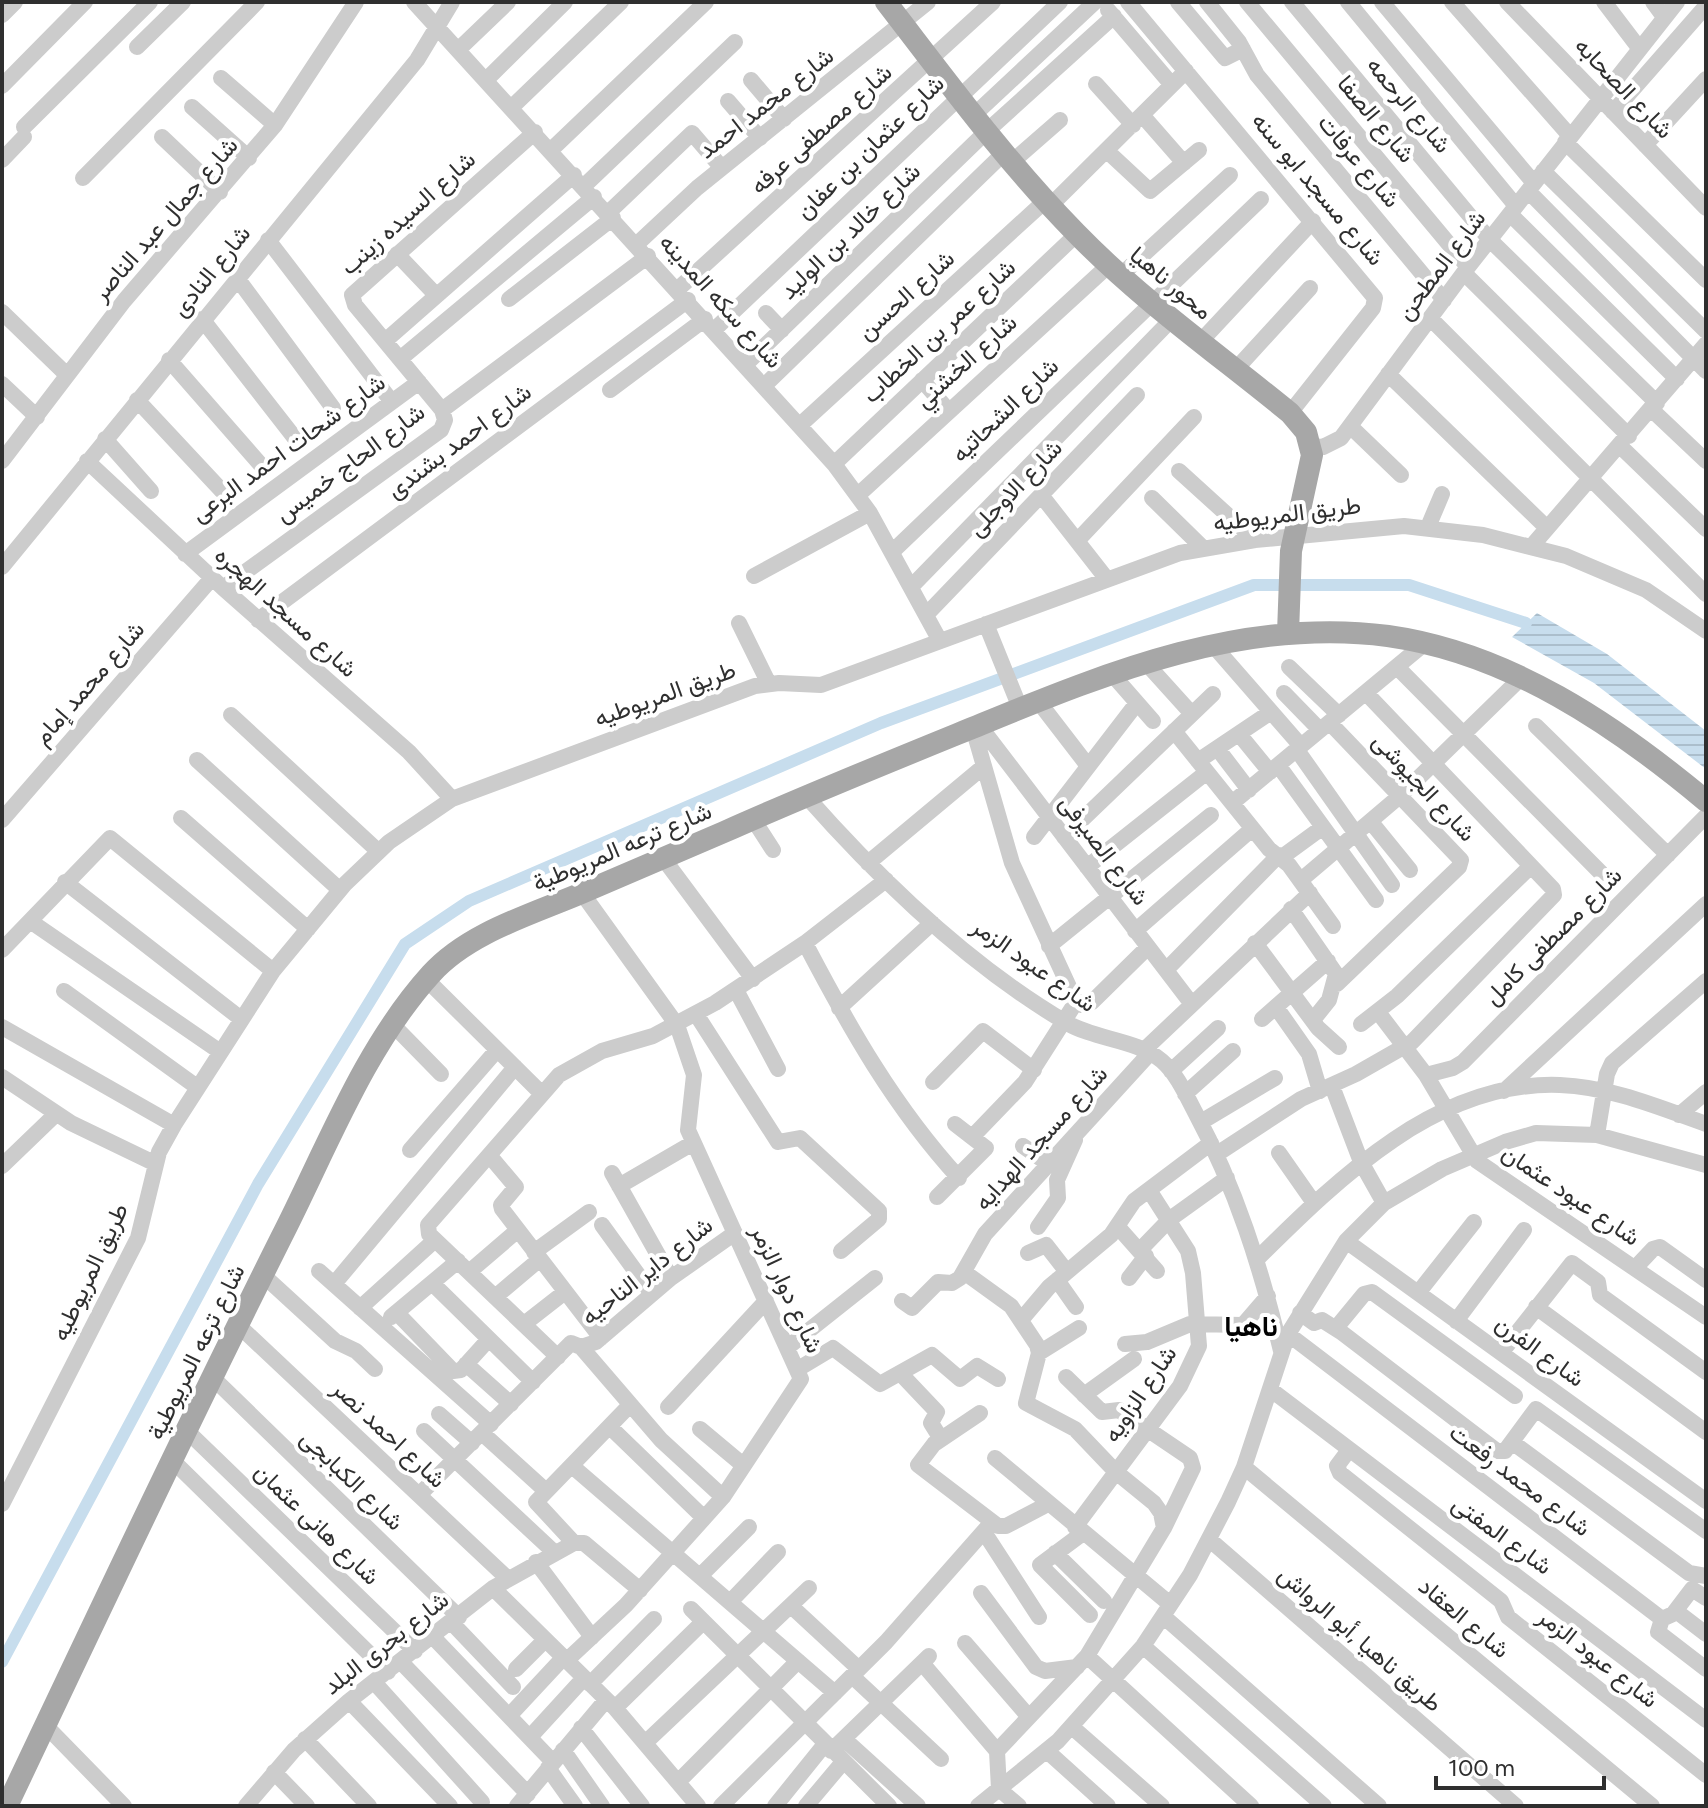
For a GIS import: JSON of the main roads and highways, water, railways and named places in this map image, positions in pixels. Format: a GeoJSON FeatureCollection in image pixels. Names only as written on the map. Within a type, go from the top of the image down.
{"type":"FeatureCollection","features":[{"type":"Feature","properties":{"kind":"main road","name":"محور ناهيا"},"geometry":{"type":"LineString","coordinates":[[886,2],[1008,158],[1077,234],[1151,302],[1290,413],[1306,432],[1311,446],[1312,467],[1294,536],[1287,582],[1288,627]]}},
{"type":"Feature","properties":{"kind":"main road","name":"شارع ترعه المريوطية"},"geometry":{"type":"LineString","coordinates":[[7,1806],[171,1459],[368,1066],[426,979],[452,955],[475,941],[806,796],[976,726],[1024,702],[1145,662],[1288,627],[1390,636],[1424,644],[1521,678],[1604,722],[1706,801]]}},
{"type":"Feature","properties":{"kind":"water"},"geometry":{"type":"Polygon","coordinates":[[[1537,613],[1607,654],[1706,731],[1706,769],[1594,683],[1512,637],[1537,613]]]}},
{"type":"Feature","properties":{"kind":"waterway"},"geometry":{"type":"LineString","coordinates":[[2,1662],[258,1184],[405,944],[469,901],[881,723],[1254,585],[1409,585],[1526,623]]}},
{"type":"Feature","properties":{"kind":"district","name":"ناهيا"},"geometry":{"type":"Point","coordinates":[1251,1326]}}]}
